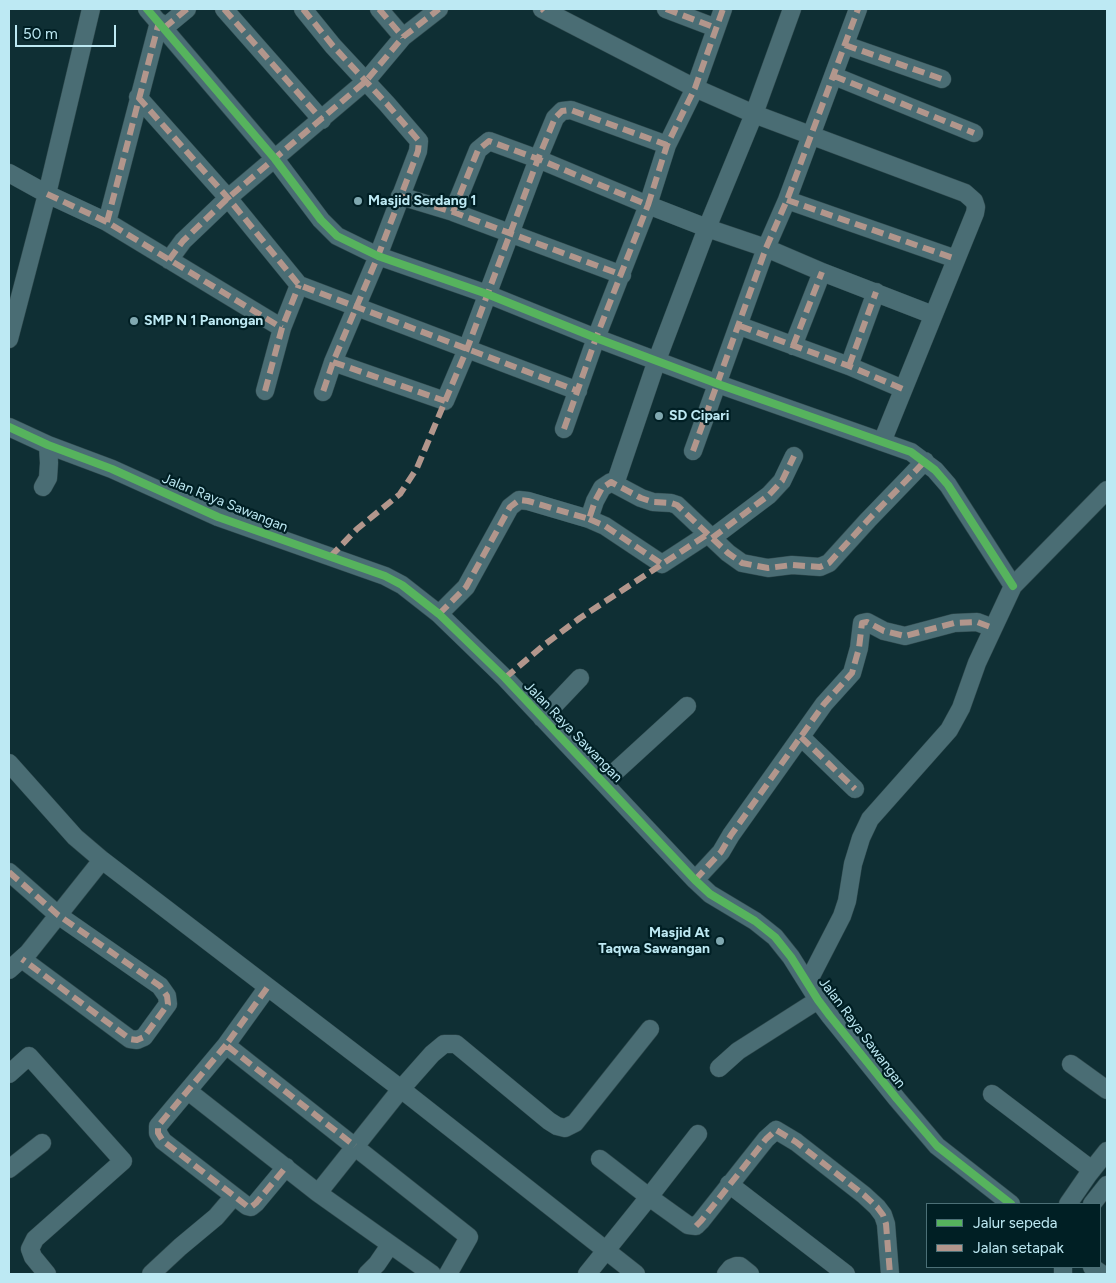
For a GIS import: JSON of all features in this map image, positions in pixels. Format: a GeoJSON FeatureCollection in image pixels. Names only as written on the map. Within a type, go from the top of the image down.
{"type":"FeatureCollection","features":[{"type":"Feature","properties":{"kind":"street"},"geometry":{"type":"LineString","coordinates":[[9,339],[47,194],[91,9]]}},
{"type":"Feature","properties":{"kind":"street"},"geometry":{"type":"LineString","coordinates":[[157,20],[187,9]]}},
{"type":"Feature","properties":{"kind":"street"},"geometry":{"type":"LineString","coordinates":[[224,9],[322,120]]}},
{"type":"Feature","properties":{"kind":"street"},"geometry":{"type":"LineString","coordinates":[[302,9],[419,141],[418,151],[378,256],[333,362],[323,392]]}},
{"type":"Feature","properties":{"kind":"street"},"geometry":{"type":"LineString","coordinates":[[379,9],[403,37]]}},
{"type":"Feature","properties":{"kind":"street"},"geometry":{"type":"LineString","coordinates":[[169,260],[184,241],[228,198],[366,81],[403,37],[439,9]]}},
{"type":"Feature","properties":{"kind":"street"},"geometry":{"type":"LineString","coordinates":[[542,9],[695,88],[754,114],[965,193],[971,197],[976,207],[975,213],[882,442]]}},
{"type":"Feature","properties":{"kind":"street"},"geometry":{"type":"LineString","coordinates":[[666,9],[716,28]]}},
{"type":"Feature","properties":{"kind":"street"},"geometry":{"type":"LineString","coordinates":[[564,429],[596,338],[648,205],[667,145],[695,88],[723,9]]}},
{"type":"Feature","properties":{"kind":"street"},"geometry":{"type":"LineString","coordinates":[[615,484],[657,360],[707,228],[754,114],[792,9]]}},
{"type":"Feature","properties":{"kind":"street"},"geometry":{"type":"LineString","coordinates":[[693,451],[740,326],[766,248],[787,200],[858,9]]}},
{"type":"Feature","properties":{"kind":"street"},"geometry":{"type":"LineString","coordinates":[[107,222],[157,20]]}},
{"type":"Feature","properties":{"kind":"street"},"geometry":{"type":"LineString","coordinates":[[157,20],[275,159],[322,220],[337,236],[378,256],[487,294],[718,384],[911,452],[925,461],[948,485],[1013,586]]}},
{"type":"Feature","properties":{"kind":"street"},"geometry":{"type":"LineString","coordinates":[[845,45],[942,79]]}},
{"type":"Feature","properties":{"kind":"street"},"geometry":{"type":"LineString","coordinates":[[834,76],[974,133]]}},
{"type":"Feature","properties":{"kind":"street"},"geometry":{"type":"LineString","coordinates":[[138,97],[228,198],[299,285],[578,391]]}},
{"type":"Feature","properties":{"kind":"street"},"geometry":{"type":"LineString","coordinates":[[333,362],[445,402],[555,118],[562,111],[571,110],[667,145]]}},
{"type":"Feature","properties":{"kind":"street"},"geometry":{"type":"LineString","coordinates":[[453,212],[478,150],[485,143],[493,141],[648,205],[766,248],[933,315]]}},
{"type":"Feature","properties":{"kind":"street"},"geometry":{"type":"LineString","coordinates":[[9,173],[47,194],[107,222],[282,328]]}},
{"type":"Feature","properties":{"kind":"street"},"geometry":{"type":"LineString","coordinates":[[400,196],[453,212],[622,275]]}},
{"type":"Feature","properties":{"kind":"street"},"geometry":{"type":"LineString","coordinates":[[787,200],[956,260]]}},
{"type":"Feature","properties":{"kind":"street"},"geometry":{"type":"LineString","coordinates":[[793,346],[822,272]]}},
{"type":"Feature","properties":{"kind":"street"},"geometry":{"type":"LineString","coordinates":[[265,390],[282,328],[299,285]]}},
{"type":"Feature","properties":{"kind":"street"},"geometry":{"type":"LineString","coordinates":[[849,366],[876,292]]}},
{"type":"Feature","properties":{"kind":"street"},"geometry":{"type":"LineString","coordinates":[[740,326],[849,366],[904,390]]}},
{"type":"Feature","properties":{"kind":"street","name":"Jalan Raya Sawangan"},"geometry":{"type":"LineString","coordinates":[[9,427],[48,445],[112,469],[218,516],[385,576],[402,585],[439,614],[505,678],[695,880],[710,894],[755,921],[775,938],[791,956],[818,1000],[937,1146],[1010,1203]]}},
{"type":"Feature","properties":{"kind":"street"},"geometry":{"type":"LineString","coordinates":[[43,488],[48,478],[48,445]]}},
{"type":"Feature","properties":{"kind":"street"},"geometry":{"type":"LineString","coordinates":[[439,614],[466,586],[510,507],[519,500],[589,518],[605,526],[662,564],[710,536],[769,494],[782,482],[794,456]]}},
{"type":"Feature","properties":{"kind":"street"},"geometry":{"type":"LineString","coordinates":[[589,518],[602,488],[611,482],[641,498],[653,502],[677,505],[728,553],[742,563],[768,568],[792,565],[820,567],[829,563],[925,461]]}},
{"type":"Feature","properties":{"kind":"street"},"geometry":{"type":"LineString","coordinates":[[808,982],[842,916],[847,901],[853,864],[870,819],[949,730],[961,708],[977,663],[1013,586],[1107,490]]}},
{"type":"Feature","properties":{"kind":"street"},"geometry":{"type":"LineString","coordinates":[[695,880],[721,852],[731,834],[824,704],[852,673],[859,648],[861,626],[865,621],[884,631],[905,636],[954,623],[976,622],[993,628]]}},
{"type":"Feature","properties":{"kind":"street"},"geometry":{"type":"LineString","coordinates":[[542,718],[580,678]]}},
{"type":"Feature","properties":{"kind":"street"},"geometry":{"type":"LineString","coordinates":[[604,782],[688,706]]}},
{"type":"Feature","properties":{"kind":"street"},"geometry":{"type":"LineString","coordinates":[[800,737],[855,789]]}},
{"type":"Feature","properties":{"kind":"street"},"geometry":{"type":"LineString","coordinates":[[9,763],[75,837],[102,860],[401,1089],[636,1274]]}},
{"type":"Feature","properties":{"kind":"street"},"geometry":{"type":"LineString","coordinates":[[9,872],[58,916],[166,992],[168,1004],[144,1037],[137,1040],[130,1039],[15,964],[28,953],[58,916],[102,860]]}},
{"type":"Feature","properties":{"kind":"street"},"geometry":{"type":"LineString","coordinates":[[267,988],[226,1045],[158,1126],[158,1133],[163,1141],[243,1204],[251,1207],[256,1204],[286,1167]]}},
{"type":"Feature","properties":{"kind":"street"},"geometry":{"type":"LineString","coordinates":[[719,1068],[738,1052],[818,1000]]}},
{"type":"Feature","properties":{"kind":"street"},"geometry":{"type":"LineString","coordinates":[[318,1193],[401,1089],[436,1050],[444,1044],[450,1043],[462,1049],[549,1121],[565,1128],[575,1123],[650,1030]]}},
{"type":"Feature","properties":{"kind":"street"},"geometry":{"type":"LineString","coordinates":[[226,1045],[470,1237],[448,1274]]}},
{"type":"Feature","properties":{"kind":"street"},"geometry":{"type":"LineString","coordinates":[[9,1074],[29,1056],[123,1161],[35,1239],[30,1249],[33,1257],[47,1274]]}},
{"type":"Feature","properties":{"kind":"street"},"geometry":{"type":"LineString","coordinates":[[1071,1064],[1107,1090]]}},
{"type":"Feature","properties":{"kind":"street"},"geometry":{"type":"LineString","coordinates":[[188,1091],[318,1193],[432,1274]]}},
{"type":"Feature","properties":{"kind":"street"},"geometry":{"type":"LineString","coordinates":[[992,1094],[1092,1170]]}},
{"type":"Feature","properties":{"kind":"street"},"geometry":{"type":"LineString","coordinates":[[600,1159],[688,1225],[696,1226],[770,1134],[776,1130],[796,1142],[877,1207],[886,1224],[890,1274]]}},
{"type":"Feature","properties":{"kind":"street"},"geometry":{"type":"LineString","coordinates":[[588,1274],[698,1134]]}},
{"type":"Feature","properties":{"kind":"street"},"geometry":{"type":"LineString","coordinates":[[9,1169],[42,1143]]}},
{"type":"Feature","properties":{"kind":"street"},"geometry":{"type":"LineString","coordinates":[[1069,1203],[1107,1151]]}},
{"type":"Feature","properties":{"kind":"street"},"geometry":{"type":"LineString","coordinates":[[729,1184],[846,1274]]}},
{"type":"Feature","properties":{"kind":"street"},"geometry":{"type":"LineString","coordinates":[[1093,1203],[1107,1185]]}},
{"type":"Feature","properties":{"kind":"street"},"geometry":{"type":"LineString","coordinates":[[151,1274],[216,1217],[234,1196]]}},
{"type":"Feature","properties":{"kind":"street"},"geometry":{"type":"LineString","coordinates":[[367,1274],[377,1264],[390,1245]]}},
{"type":"Feature","properties":{"kind":"street"},"geometry":{"type":"LineString","coordinates":[[726,1274],[731,1268],[740,1266],[750,1274]]}},
{"type":"Feature","properties":{"kind":"marked path"},"geometry":{"type":"LineString","coordinates":[[164,28],[187,9]]}},
{"type":"Feature","properties":{"kind":"marked path"},"geometry":{"type":"LineString","coordinates":[[224,9],[322,120]]}},
{"type":"Feature","properties":{"kind":"marked path"},"geometry":{"type":"LineString","coordinates":[[303,9],[333,46],[419,141],[418,151],[378,256],[333,362],[323,392]]}},
{"type":"Feature","properties":{"kind":"marked path"},"geometry":{"type":"LineString","coordinates":[[379,9],[403,37]]}},
{"type":"Feature","properties":{"kind":"marked path"},"geometry":{"type":"LineString","coordinates":[[169,260],[183,241],[228,198],[366,81],[403,37],[439,9]]}},
{"type":"Feature","properties":{"kind":"marked path"},"geometry":{"type":"LineString","coordinates":[[666,9],[716,28]]}},
{"type":"Feature","properties":{"kind":"marked path"},"geometry":{"type":"LineString","coordinates":[[453,212],[478,150],[489,141],[538,159],[648,205],[667,145],[695,88],[723,9]]}},
{"type":"Feature","properties":{"kind":"marked path"},"geometry":{"type":"LineString","coordinates":[[693,451],[766,248],[787,200],[858,9]]}},
{"type":"Feature","properties":{"kind":"marked path"},"geometry":{"type":"LineString","coordinates":[[107,222],[159,22]]}},
{"type":"Feature","properties":{"kind":"marked path"},"geometry":{"type":"LineString","coordinates":[[845,45],[942,79]]}},
{"type":"Feature","properties":{"kind":"marked path"},"geometry":{"type":"LineString","coordinates":[[834,76],[974,133]]}},
{"type":"Feature","properties":{"kind":"marked path"},"geometry":{"type":"LineString","coordinates":[[138,97],[228,198],[299,285],[578,391]]}},
{"type":"Feature","properties":{"kind":"marked path"},"geometry":{"type":"LineString","coordinates":[[330,557],[357,529],[400,494],[417,468],[467,349],[555,118],[562,111],[571,110],[667,145]]}},
{"type":"Feature","properties":{"kind":"marked path"},"geometry":{"type":"LineString","coordinates":[[47,194],[107,222],[282,328]]}},
{"type":"Feature","properties":{"kind":"marked path"},"geometry":{"type":"LineString","coordinates":[[400,196],[453,212],[622,275]]}},
{"type":"Feature","properties":{"kind":"marked path"},"geometry":{"type":"LineString","coordinates":[[787,200],[956,259]]}},
{"type":"Feature","properties":{"kind":"marked path"},"geometry":{"type":"LineString","coordinates":[[564,429],[596,338],[648,205]]}},
{"type":"Feature","properties":{"kind":"marked path"},"geometry":{"type":"LineString","coordinates":[[793,346],[822,272]]}},
{"type":"Feature","properties":{"kind":"marked path"},"geometry":{"type":"LineString","coordinates":[[265,391],[282,328],[299,285]]}},
{"type":"Feature","properties":{"kind":"marked path"},"geometry":{"type":"LineString","coordinates":[[849,366],[876,292]]}},
{"type":"Feature","properties":{"kind":"marked path"},"geometry":{"type":"LineString","coordinates":[[740,326],[849,366],[903,389]]}},
{"type":"Feature","properties":{"kind":"marked path"},"geometry":{"type":"LineString","coordinates":[[333,362],[445,401]]}},
{"type":"Feature","properties":{"kind":"marked path"},"geometry":{"type":"LineString","coordinates":[[712,538],[769,495],[782,481],[794,456]]}},
{"type":"Feature","properties":{"kind":"marked path"},"geometry":{"type":"LineString","coordinates":[[439,614],[466,587],[510,507],[519,500],[589,519],[602,488],[611,482],[641,498],[653,502],[677,505],[728,553],[742,563],[768,568],[792,565],[820,567],[829,563],[925,461]]}},
{"type":"Feature","properties":{"kind":"marked path"},"geometry":{"type":"LineString","coordinates":[[589,519],[605,526],[662,564]]}},
{"type":"Feature","properties":{"kind":"marked path"},"geometry":{"type":"LineString","coordinates":[[505,678],[580,618],[708,534]]}},
{"type":"Feature","properties":{"kind":"marked path"},"geometry":{"type":"LineString","coordinates":[[695,880],[721,852],[731,835],[824,704],[852,673],[859,648],[862,623],[867,622],[884,631],[905,636],[954,623],[977,622],[993,628]]}},
{"type":"Feature","properties":{"kind":"marked path"},"geometry":{"type":"LineString","coordinates":[[801,737],[855,789]]}},
{"type":"Feature","properties":{"kind":"marked path"},"geometry":{"type":"LineString","coordinates":[[9,872],[58,915],[160,986],[167,996],[168,1004],[144,1037],[137,1040],[130,1039],[22,959]]}},
{"type":"Feature","properties":{"kind":"marked path"},"geometry":{"type":"LineString","coordinates":[[267,988],[226,1045],[355,1146]]}},
{"type":"Feature","properties":{"kind":"marked path"},"geometry":{"type":"LineString","coordinates":[[226,1045],[158,1126],[158,1133],[163,1141],[247,1206],[251,1207],[256,1203],[286,1167]]}},
{"type":"Feature","properties":{"kind":"marked path"},"geometry":{"type":"LineString","coordinates":[[696,1226],[766,1139],[776,1130],[796,1142],[877,1207],[883,1215],[886,1224],[890,1274]]}},
{"type":"Feature","properties":{"kind":"cycle path"},"geometry":{"type":"LineString","coordinates":[[147,9],[275,159],[321,220],[337,236],[378,256],[487,294],[718,384],[911,452],[935,470],[948,485],[1013,586]]}},
{"type":"Feature","properties":{"kind":"cycle path"},"geometry":{"type":"LineString","coordinates":[[9,427],[48,445],[112,469],[218,517],[385,576],[402,585],[439,614],[505,678],[695,880],[710,894],[755,921],[775,937],[791,957],[830,1016],[937,1146],[1010,1203]]}},
{"type":"Feature","properties":{"kind":"place","name":"Masjid Serdang 1"},"geometry":{"type":"Point","coordinates":[358,201]}},
{"type":"Feature","properties":{"kind":"place","name":"SMP N 1 Panongan"},"geometry":{"type":"Point","coordinates":[134,321]}},
{"type":"Feature","properties":{"kind":"place","name":"SD Cipari"},"geometry":{"type":"Point","coordinates":[659,416]}},
{"type":"Feature","properties":{"kind":"place","name":"Masjid At Taqwa Sawangan"},"geometry":{"type":"Point","coordinates":[720,941]}}]}
